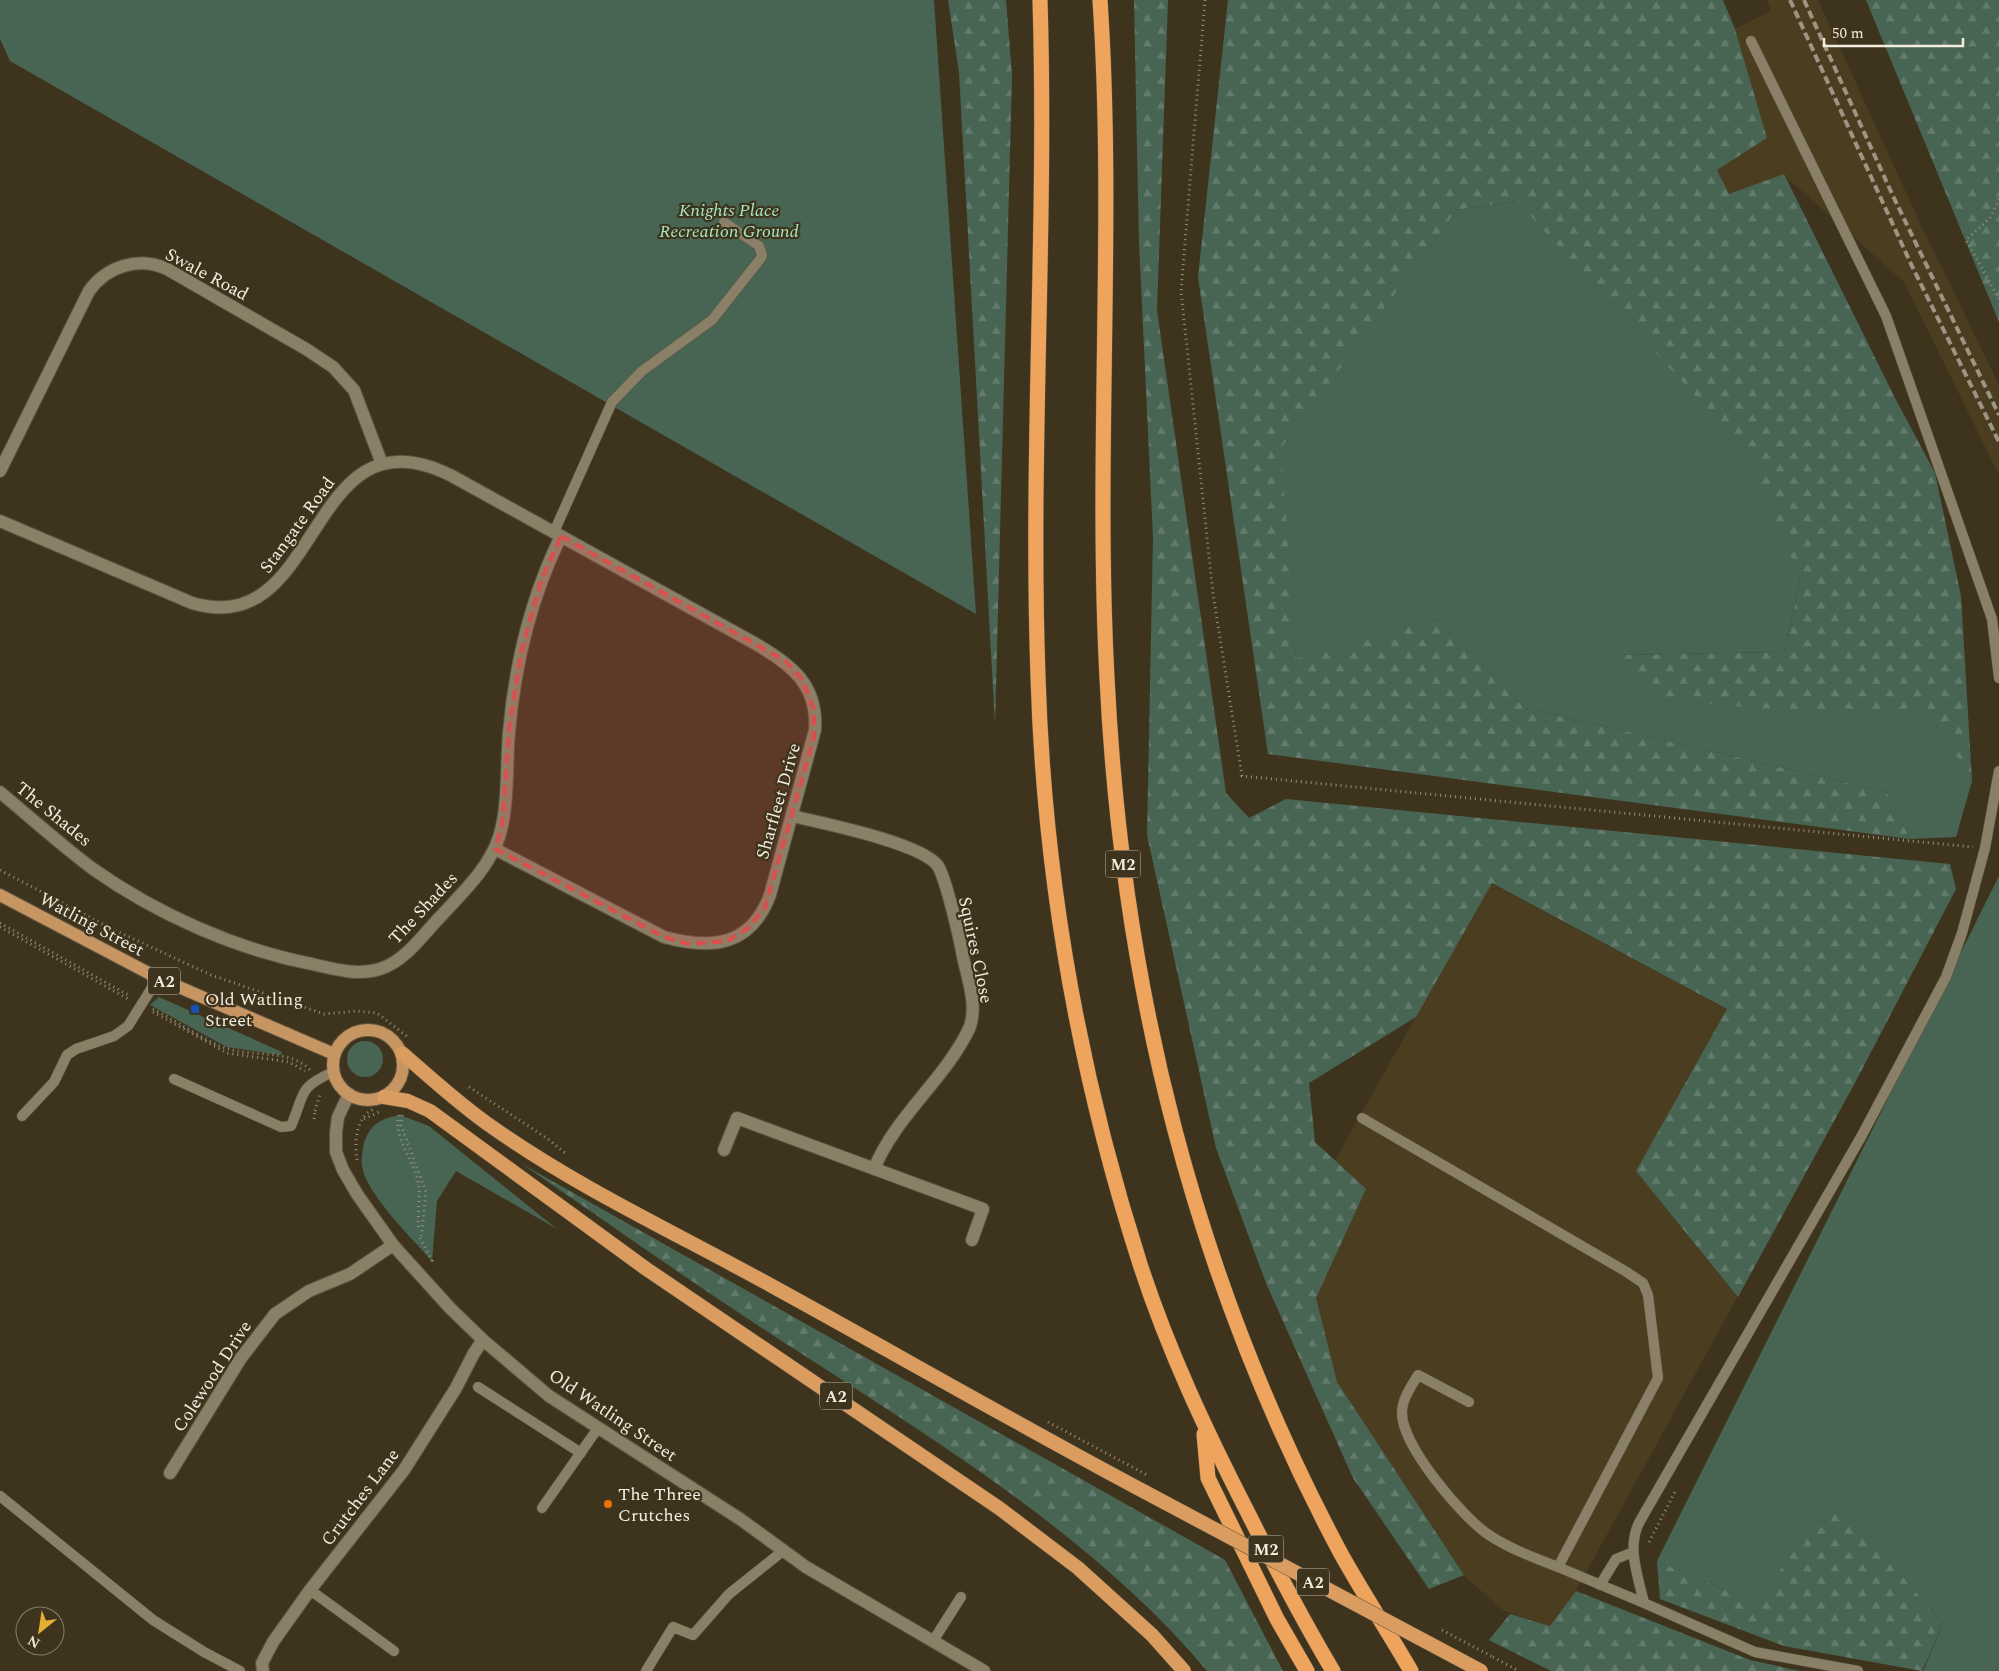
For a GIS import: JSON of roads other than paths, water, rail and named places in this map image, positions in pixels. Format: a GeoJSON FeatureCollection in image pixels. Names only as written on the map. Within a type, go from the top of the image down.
{"type":"FeatureCollection","features":[{"type":"Feature","properties":{"kind":"highway","name":"M2"},"geometry":{"type":"LineString","coordinates":[[1040,0],[1043,139],[1038,358],[1038,676],[1044,777],[1053,874],[1068,985],[1100,1126],[1141,1265],[1203,1425],[1273,1562],[1333,1671]]}},
{"type":"Feature","properties":{"kind":"highway","name":"M2"},"geometry":{"type":"LineString","coordinates":[[1100,0],[1106,84],[1104,553],[1106,675],[1116,814],[1145,1006],[1159,1074],[1191,1192],[1240,1335],[1299,1469],[1341,1554],[1411,1671]]}},
{"type":"Feature","properties":{"kind":"highway","name":"A2"},"geometry":{"type":"LineString","coordinates":[[402,1053],[491,1126],[557,1169],[1145,1492],[1481,1671]]}},
{"type":"Feature","properties":{"kind":"highway","name":"A2"},"geometry":{"type":"LineString","coordinates":[[384,1097],[408,1101],[430,1111],[646,1268],[999,1508],[1078,1568],[1152,1635],[1184,1671]]}},
{"type":"Feature","properties":{"kind":"highway","name":"M2"},"geometry":{"type":"LineString","coordinates":[[1203,1425],[1208,1478],[1277,1619],[1307,1671]]}},
{"type":"Feature","properties":{"kind":"main road","name":"Watling Street"},"geometry":{"type":"LineString","coordinates":[[0,895],[158,978],[334,1054]]}},
{"type":"Feature","properties":{"kind":"main road"},"geometry":{"type":"LineString","coordinates":[[368,1029],[388,1035],[402,1053],[404,1063],[401,1078],[392,1091],[384,1097],[364,1100],[349,1094],[340,1086],[333,1072],[334,1054],[347,1036],[368,1029]]}},
{"type":"Feature","properties":{"kind":"street","name":"Swale Road"},"geometry":{"type":"LineString","coordinates":[[0,470],[89,291],[101,278],[116,268],[142,263],[156,264],[167,269],[306,349],[333,367],[354,390],[382,464]]}},
{"type":"Feature","properties":{"kind":"street","name":"Stangate Road"},"geometry":{"type":"LineString","coordinates":[[0,521],[192,603],[209,608],[227,608],[254,600],[271,589],[347,485],[366,471],[382,464],[407,461],[432,467],[558,534]]}},
{"type":"Feature","properties":{"kind":"street","name":"Sharfleet Drive"},"geometry":{"type":"LineString","coordinates":[[495,849],[664,937],[688,944],[712,945],[728,941],[744,932],[764,908],[770,894],[814,738],[816,722],[809,692],[796,671],[786,662],[558,534]]}},
{"type":"Feature","properties":{"kind":"street","name":"The Shades"},"geometry":{"type":"LineString","coordinates":[[0,792],[92,868],[157,906],[264,954],[352,972],[377,970],[400,958],[455,901],[487,862],[495,849],[502,824],[509,728],[520,659],[541,580],[558,534]]}},
{"type":"Feature","properties":{"kind":"street","name":"Squires Close"},"geometry":{"type":"LineString","coordinates":[[792,816],[902,845],[931,859],[940,872],[962,948],[972,1000],[968,1029],[884,1145],[874,1169]]}},
{"type":"Feature","properties":{"kind":"street","name":"Old Watling Street"},"geometry":{"type":"LineString","coordinates":[[349,1094],[337,1122],[337,1155],[357,1194],[393,1244],[450,1308],[483,1340],[549,1396],[740,1519],[806,1567],[984,1671]]}},
{"type":"Feature","properties":{"kind":"street"},"geometry":{"type":"LineString","coordinates":[[724,1150],[737,1118],[983,1209],[972,1240]]}},
{"type":"Feature","properties":{"kind":"street","name":"Colewood Drive"},"geometry":{"type":"LineString","coordinates":[[170,1473],[241,1358],[275,1314],[308,1291],[350,1274],[393,1244]]}},
{"type":"Feature","properties":{"kind":"street","name":"Crutches Lane"},"geometry":{"type":"LineString","coordinates":[[263,1671],[262,1663],[273,1642],[310,1590],[404,1470],[456,1388],[483,1340]]}},
{"type":"Feature","properties":{"kind":"lane"},"geometry":{"type":"LineString","coordinates":[[1751,40],[1886,316],[1992,619],[1999,678]]}},
{"type":"Feature","properties":{"kind":"lane"},"geometry":{"type":"LineString","coordinates":[[558,534],[612,402],[642,371],[712,320],[761,258],[759,246],[724,222]]}},
{"type":"Feature","properties":{"kind":"lane"},"geometry":{"type":"LineString","coordinates":[[1644,1603],[1633,1552],[1637,1526],[1861,1137],[1946,977],[1962,933],[1985,848],[1999,771]]}},
{"type":"Feature","properties":{"kind":"lane"},"geometry":{"type":"LineString","coordinates":[[22,1116],[54,1082],[67,1055],[76,1049],[114,1036],[128,1026],[158,978]]}},
{"type":"Feature","properties":{"kind":"lane"},"geometry":{"type":"LineString","coordinates":[[174,1079],[281,1128],[291,1126],[302,1095],[308,1086],[333,1072]]}},
{"type":"Feature","properties":{"kind":"lane"},"geometry":{"type":"LineString","coordinates":[[1362,1118],[1625,1271],[1643,1284],[1647,1290],[1658,1378],[1558,1567]]}},
{"type":"Feature","properties":{"kind":"lane"},"geometry":{"type":"LineString","coordinates":[[1469,1402],[1418,1375],[1404,1401],[1403,1423],[1420,1455],[1444,1492],[1477,1526],[1496,1540],[1755,1652],[1858,1671]]}},
{"type":"Feature","properties":{"kind":"lane"},"geometry":{"type":"LineString","coordinates":[[478,1387],[581,1452]]}},
{"type":"Feature","properties":{"kind":"lane"},"geometry":{"type":"LineString","coordinates":[[542,1508],[598,1428]]}},
{"type":"Feature","properties":{"kind":"lane"},"geometry":{"type":"LineString","coordinates":[[0,1496],[153,1620],[204,1652],[240,1671]]}},
{"type":"Feature","properties":{"kind":"lane"},"geometry":{"type":"LineString","coordinates":[[646,1671],[673,1627],[693,1635],[729,1594],[784,1550]]}},
{"type":"Feature","properties":{"kind":"lane"},"geometry":{"type":"LineString","coordinates":[[1600,1585],[1616,1559],[1633,1552]]}},
{"type":"Feature","properties":{"kind":"lane"},"geometry":{"type":"LineString","coordinates":[[310,1590],[394,1651]]}},
{"type":"Feature","properties":{"kind":"lane"},"geometry":{"type":"LineString","coordinates":[[933,1641],[961,1597]]}},
{"type":"Feature","properties":{"kind":"railway"},"geometry":{"type":"LineString","coordinates":[[1790,0],[1911,264],[1999,442]]}},
{"type":"Feature","properties":{"kind":"railway"},"geometry":{"type":"LineString","coordinates":[[1804,0],[1893,196],[1999,415]]}},
{"type":"Feature","properties":{"kind":"place","name":"Old Watling Street"},"geometry":{"type":"Point","coordinates":[195,1009]}},
{"type":"Feature","properties":{"kind":"place","name":"The Three Crutches"},"geometry":{"type":"Point","coordinates":[608,1504]}},
{"type":"Feature","properties":{"kind":"park label","name":"Knights Place Recreation Ground"},"geometry":{"type":"Point","coordinates":[729,220]}}]}
